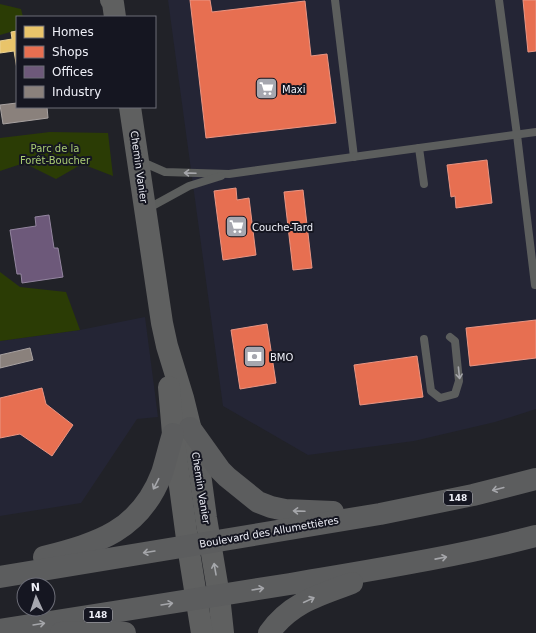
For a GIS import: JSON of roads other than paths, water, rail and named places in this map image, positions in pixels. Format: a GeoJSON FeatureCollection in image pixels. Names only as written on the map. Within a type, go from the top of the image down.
{"type":"FeatureCollection","features":[{"type":"Feature","properties":{"kind":"highway"},"geometry":{"type":"LineString","coordinates":[[0,569],[95,542],[113,533],[129,522],[142,508],[162,473],[181,431],[223,474],[258,502],[285,510],[380,514]]}},
{"type":"Feature","properties":{"kind":"highway","name":"Boulevard des Allumettières"},"geometry":{"type":"LineString","coordinates":[[0,577],[380,514],[473,495],[536,479]]}},
{"type":"Feature","properties":{"kind":"highway","name":"148"},"geometry":{"type":"LineString","coordinates":[[0,630],[196,600],[403,565],[455,555],[536,536]]}},
{"type":"Feature","properties":{"kind":"highway"},"geometry":{"type":"LineString","coordinates":[[269,633],[281,617],[308,600],[403,565]]}},
{"type":"Feature","properties":{"kind":"highway"},"geometry":{"type":"LineString","coordinates":[[60,633],[105,631],[125,633]]}},
{"type":"Feature","properties":{"kind":"main road","name":"Chemin Vanier"},"geometry":{"type":"LineString","coordinates":[[130,108],[162,323],[181,431],[188,546],[202,633]]}},
{"type":"Feature","properties":{"kind":"main road","name":"Chemin Vanier"},"geometry":{"type":"LineString","coordinates":[[181,431],[198,459],[219,596],[223,633]]}},
{"type":"Feature","properties":{"kind":"lane"},"geometry":{"type":"LineString","coordinates":[[335,0],[354,157]]}},
{"type":"Feature","properties":{"kind":"lane"},"geometry":{"type":"LineString","coordinates":[[499,0],[518,135],[535,285]]}},
{"type":"Feature","properties":{"kind":"lane"},"geometry":{"type":"LineString","coordinates":[[145,210],[189,186],[229,174],[536,132]]}},
{"type":"Feature","properties":{"kind":"lane"},"geometry":{"type":"LineString","coordinates":[[419,148],[424,184]]}},
{"type":"Feature","properties":{"kind":"lane"},"geometry":{"type":"LineString","coordinates":[[139,161],[165,172],[229,174]]}},
{"type":"Feature","properties":{"kind":"lane"},"geometry":{"type":"LineString","coordinates":[[424,339],[432,391],[440,398],[455,394],[459,381],[455,341],[450,337]]}},
{"type":"Feature","properties":{"kind":"place","name":"Maxi"},"geometry":{"type":"Point","coordinates":[266,89]}},
{"type":"Feature","properties":{"kind":"place","name":"Couche-Tard"},"geometry":{"type":"Point","coordinates":[236,227]}},
{"type":"Feature","properties":{"kind":"place","name":"BMO"},"geometry":{"type":"Point","coordinates":[254,357]}},
{"type":"Feature","properties":{"kind":"park label","name":"Parc de la Forêt-Boucher"},"geometry":{"type":"Point","coordinates":[55,154]}}]}
